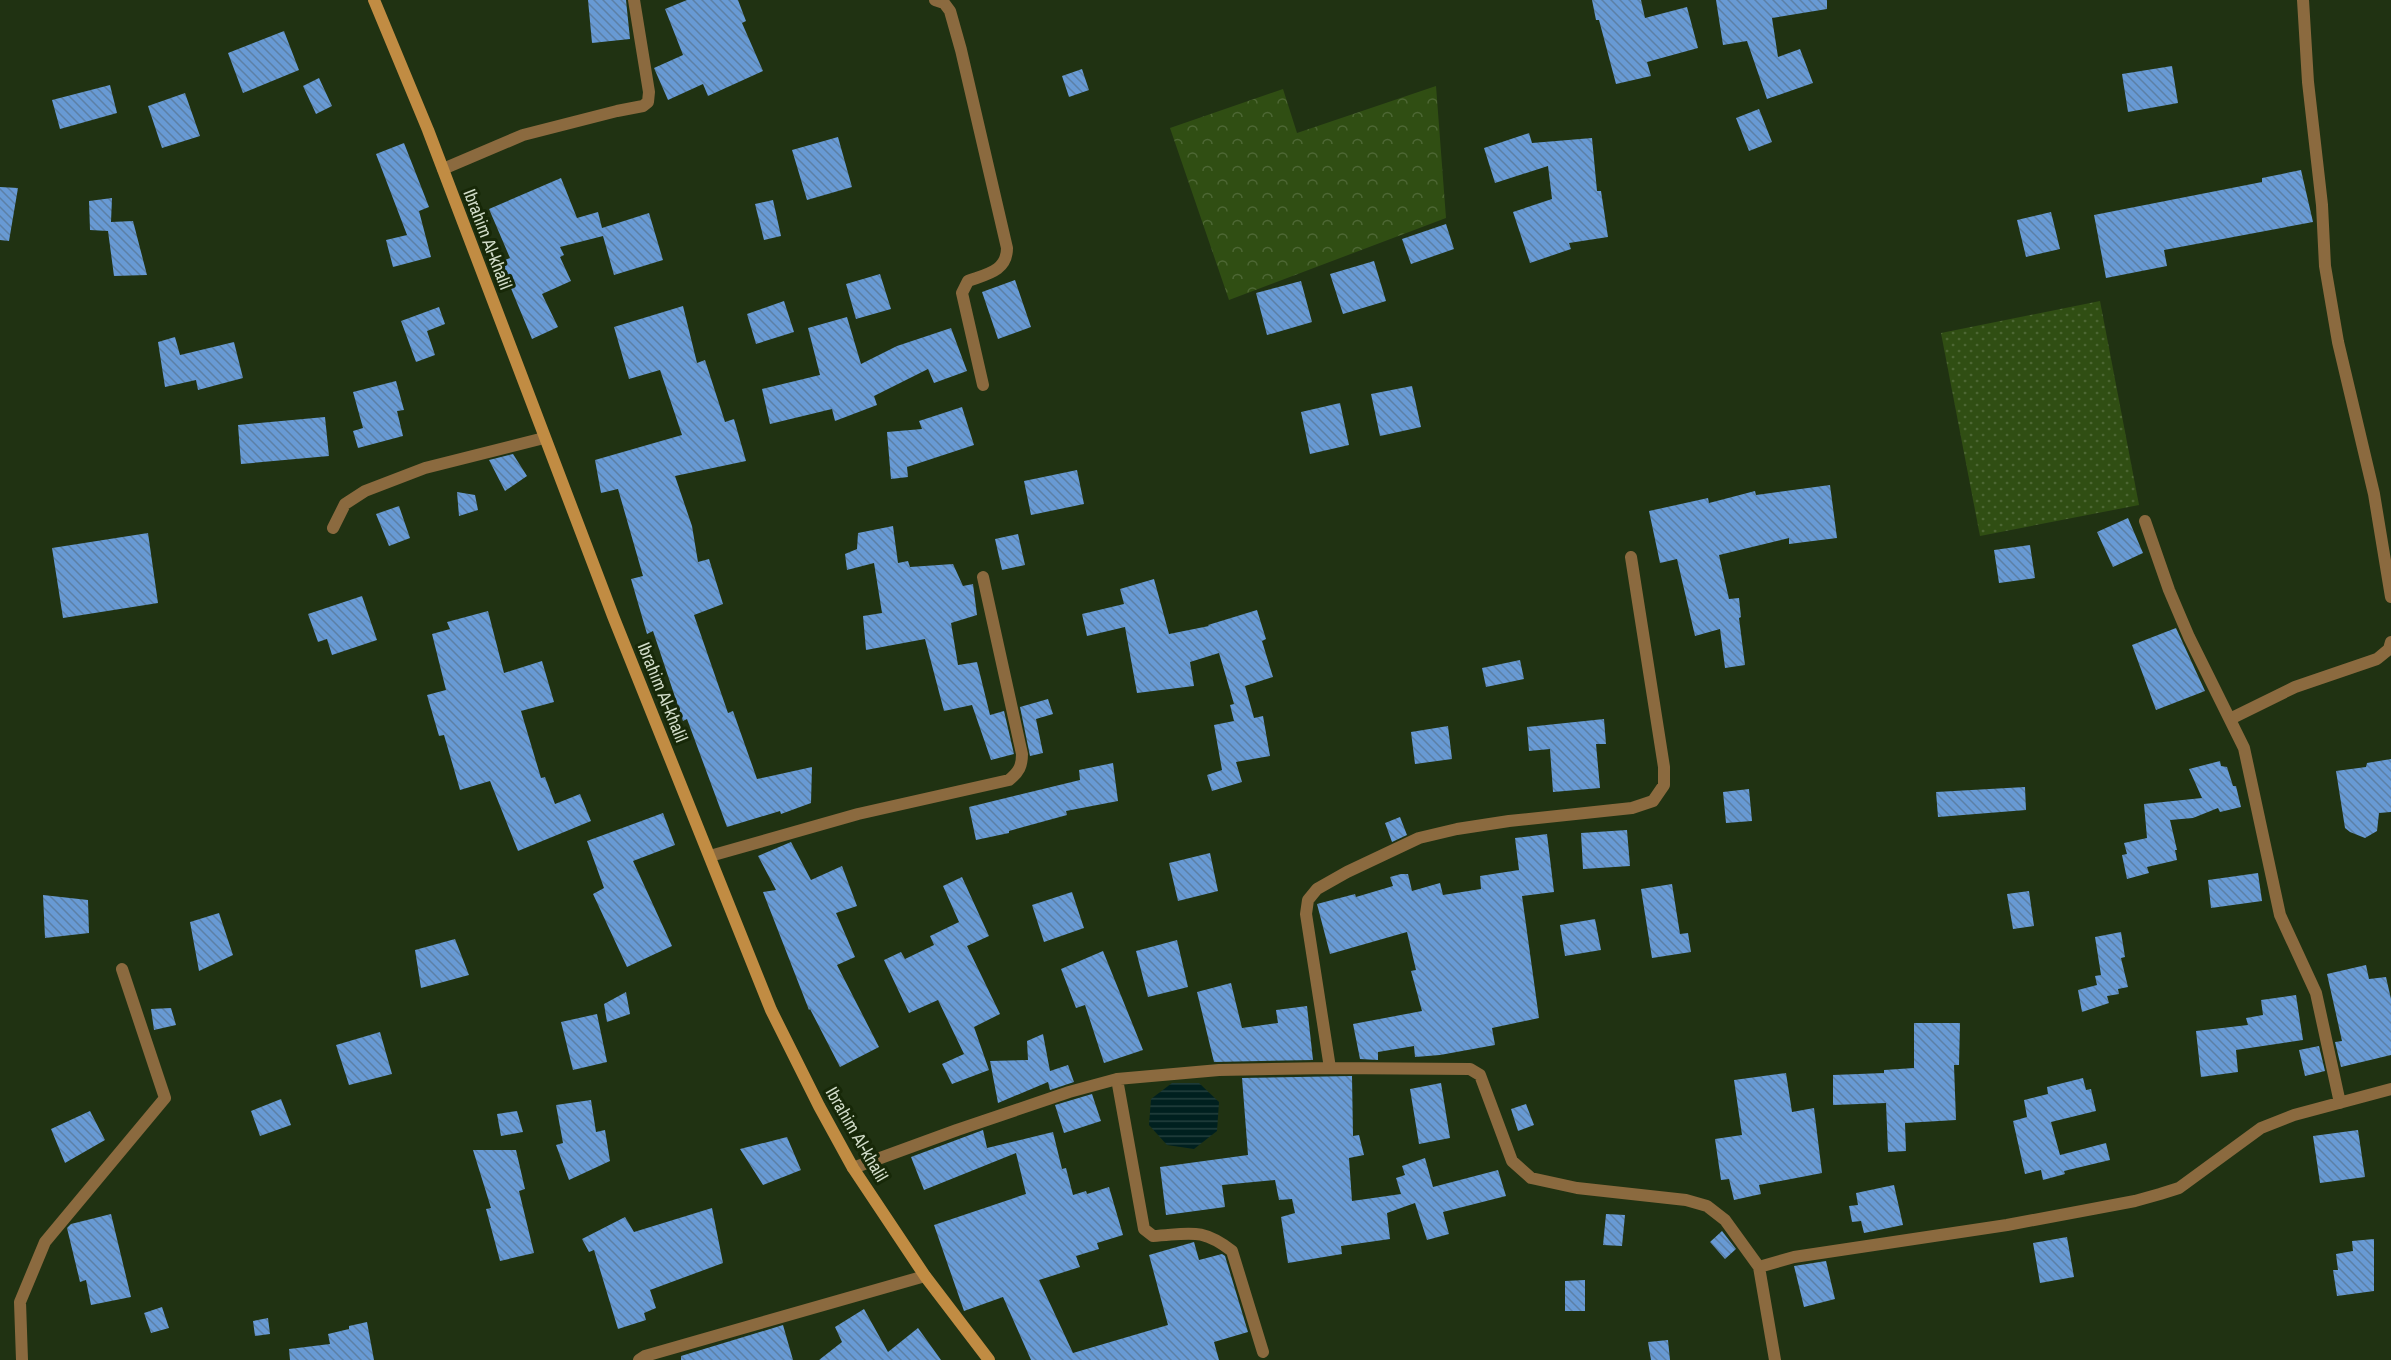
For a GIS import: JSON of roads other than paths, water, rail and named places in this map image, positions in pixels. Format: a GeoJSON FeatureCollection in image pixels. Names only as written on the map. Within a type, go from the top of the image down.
{"type":"FeatureCollection","features":[{"type":"Feature","properties":{"kind":"street","name":"Ibrahim Al-khalil"},"geometry":{"type":"LineString","coordinates":[[374,0],[443,169],[544,438],[771,1010],[853,1168],[925,1276],[989,1360]]}},
{"type":"Feature","properties":{"kind":"street"},"geometry":{"type":"LineString","coordinates":[[443,169],[523,135],[643,106],[648,102],[649,92],[634,0]]}},
{"type":"Feature","properties":{"kind":"street"},"geometry":{"type":"LineString","coordinates":[[935,0],[944,3],[950,11],[1007,248],[1004,265],[968,281],[962,293],[983,385]]}},
{"type":"Feature","properties":{"kind":"street"},"geometry":{"type":"LineString","coordinates":[[2303,0],[2308,82],[2322,205],[2325,266],[2338,342],[2374,494],[2391,597]]}},
{"type":"Feature","properties":{"kind":"street"},"geometry":{"type":"LineString","coordinates":[[333,528],[345,504],[365,490],[426,468],[544,438]]}},
{"type":"Feature","properties":{"kind":"street"},"geometry":{"type":"LineString","coordinates":[[2145,521],[2169,590],[2189,637],[2244,748],[2280,915],[2316,993],[2340,1103]]}},
{"type":"Feature","properties":{"kind":"street"},"geometry":{"type":"LineString","coordinates":[[1330,1068],[1306,914],[1308,900],[1317,889],[1419,838],[1509,821],[1632,808],[1653,801],[1664,785],[1665,767],[1630,557]]}},
{"type":"Feature","properties":{"kind":"street"},"geometry":{"type":"LineString","coordinates":[[710,856],[858,814],[1009,780],[1017,773],[1022,765],[1022,754],[983,577]]}},
{"type":"Feature","properties":{"kind":"street"},"geometry":{"type":"LineString","coordinates":[[2230,719],[2295,687],[2377,658],[2389,649],[2391,642]]}},
{"type":"Feature","properties":{"kind":"street"},"geometry":{"type":"LineString","coordinates":[[22,1360],[20,1302],[45,1242],[165,1098],[122,969]]}},
{"type":"Feature","properties":{"kind":"street"},"geometry":{"type":"LineString","coordinates":[[853,1168],[1069,1092],[1117,1079],[1219,1071],[1330,1068],[1470,1069],[1480,1075],[1512,1161],[1531,1178],[1577,1188],[1686,1200],[1707,1206],[1725,1220],[1759,1267],[1775,1360]]}},
{"type":"Feature","properties":{"kind":"street"},"geometry":{"type":"LineString","coordinates":[[1117,1079],[1143,1229],[1153,1236],[1201,1233],[1232,1251],[1263,1352]]}},
{"type":"Feature","properties":{"kind":"street"},"geometry":{"type":"LineString","coordinates":[[1759,1267],[1794,1257],[2007,1225],[2135,1201],[2160,1194],[2179,1188],[2261,1128],[2294,1115],[2391,1089]]}},
{"type":"Feature","properties":{"kind":"street"},"geometry":{"type":"LineString","coordinates":[[639,1360],[645,1356],[706,1338],[925,1276]]}},
{"type":"Feature","properties":{"kind":"water"},"geometry":{"type":"Polygon","coordinates":[[[1172,1083],[1199,1083],[1219,1102],[1217,1131],[1194,1149],[1167,1145],[1149,1125],[1151,1099],[1172,1083]]]}}]}
